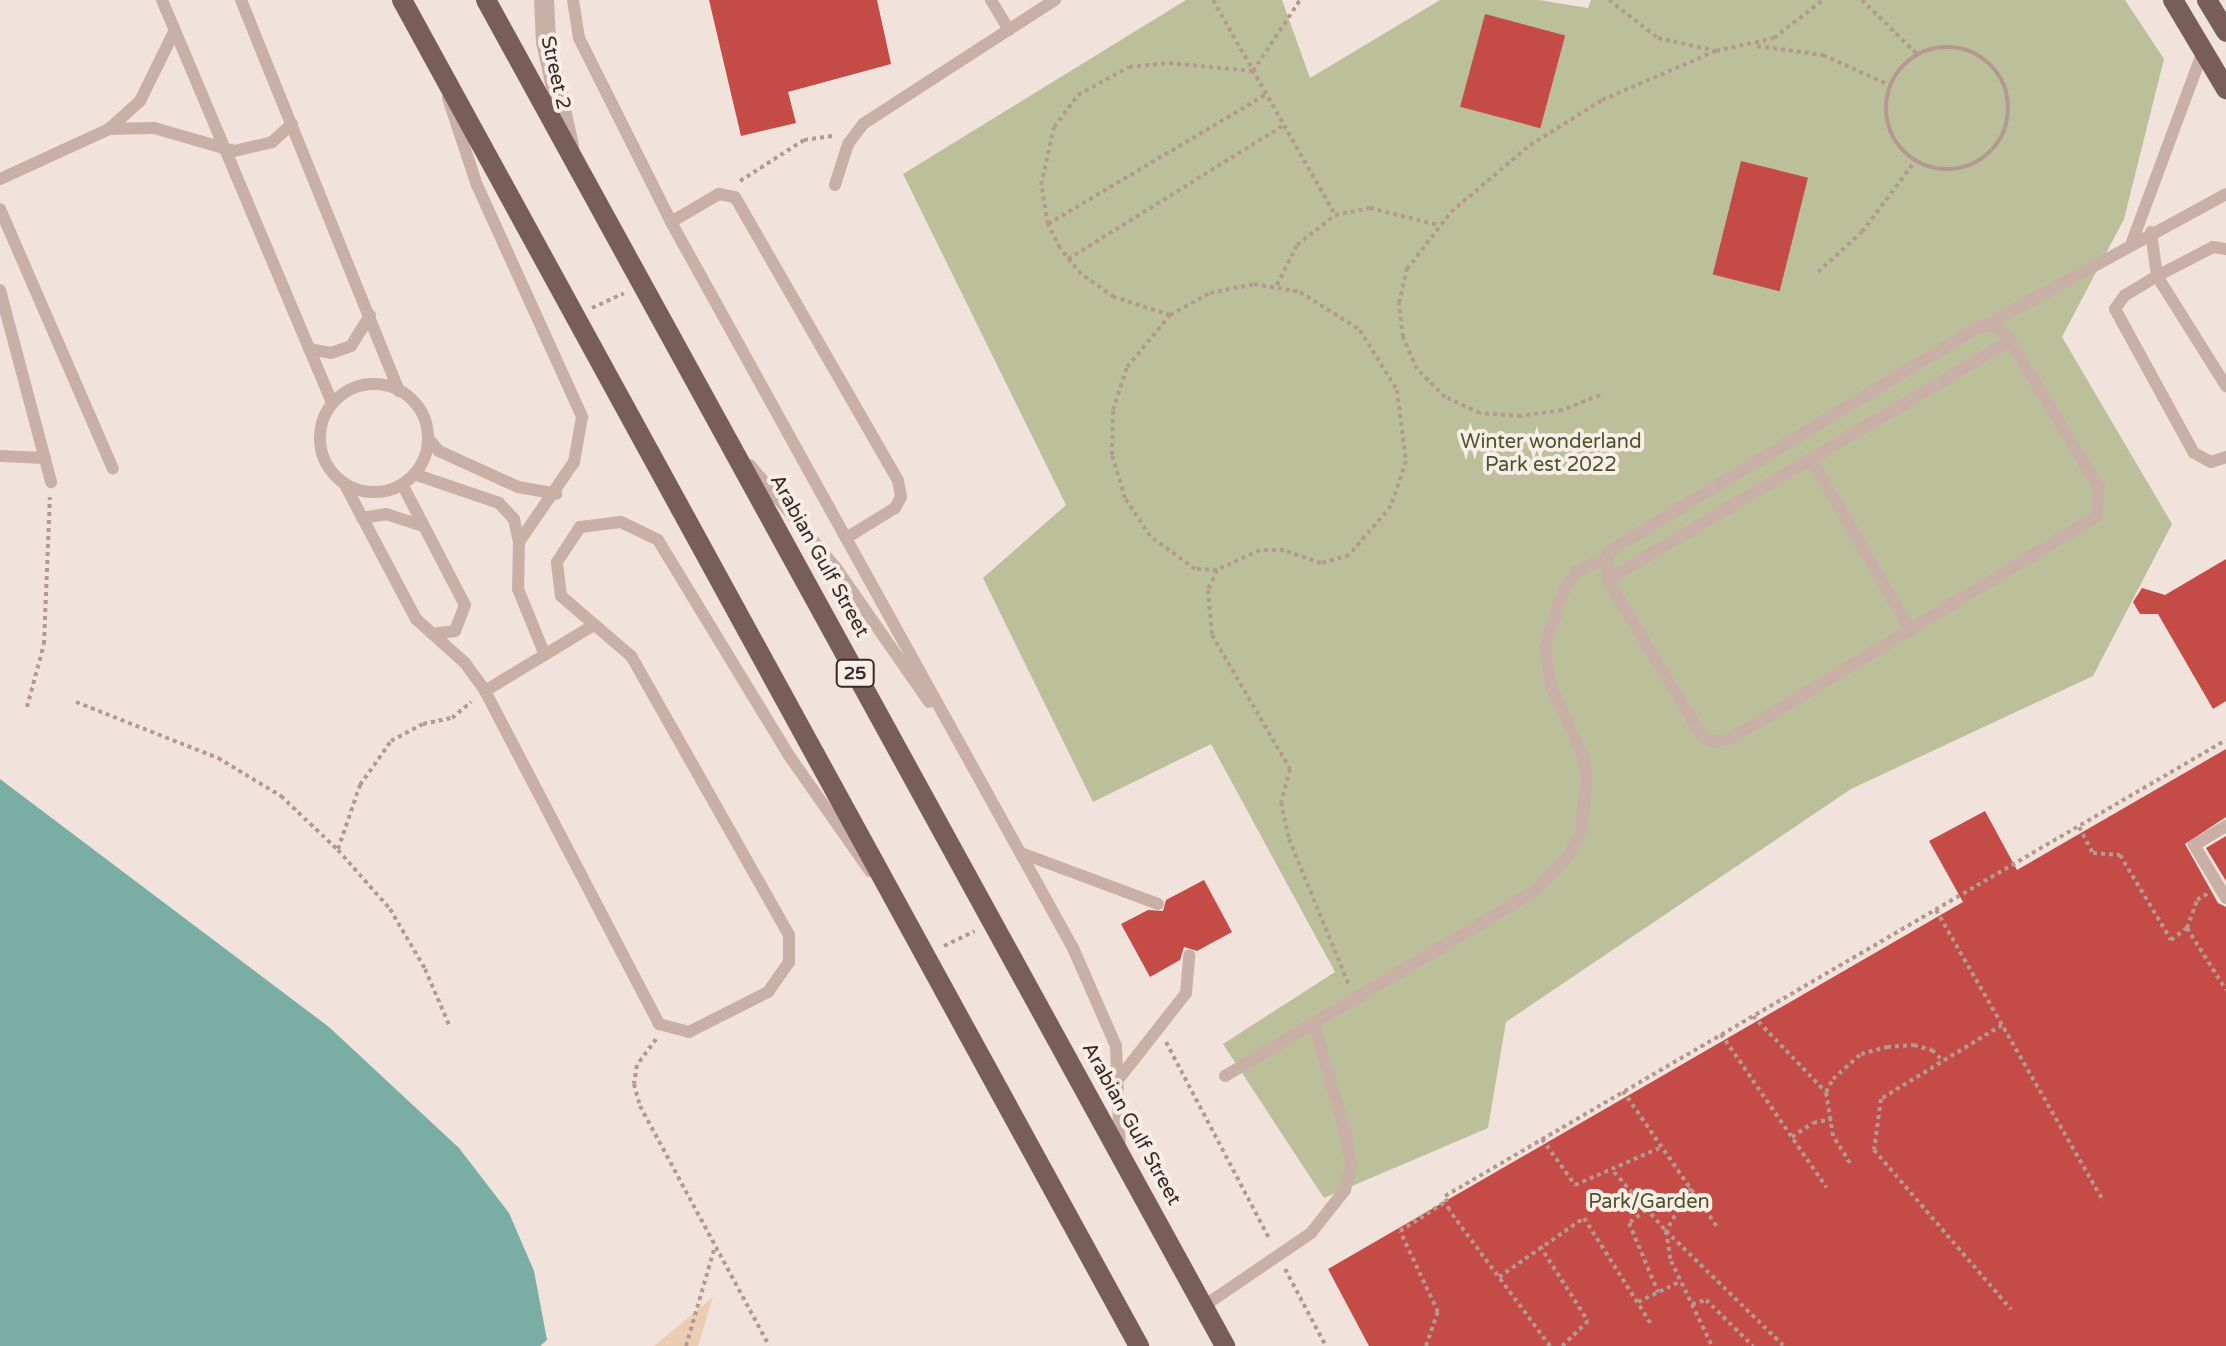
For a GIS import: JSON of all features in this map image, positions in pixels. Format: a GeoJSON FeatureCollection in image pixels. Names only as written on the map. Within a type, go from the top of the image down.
{"type":"FeatureCollection","features":[{"type":"Feature","properties":{"kind":"main road"},"geometry":{"type":"LineString","coordinates":[[402,0],[1139,1346]]}},
{"type":"Feature","properties":{"kind":"main road","name":"Arabian Gulf Street"},"geometry":{"type":"LineString","coordinates":[[486,0],[569,146],[1225,1346]]}},
{"type":"Feature","properties":{"kind":"main road"},"geometry":{"type":"LineString","coordinates":[[2173,0],[2226,89]]}},
{"type":"Feature","properties":{"kind":"main road"},"geometry":{"type":"LineString","coordinates":[[2207,0],[2226,32]]}},
{"type":"Feature","properties":{"kind":"street","name":"Street 2"},"geometry":{"type":"LineString","coordinates":[[544,0],[546,42],[569,146]]}},
{"type":"Feature","properties":{"kind":"lane"},"geometry":{"type":"LineString","coordinates":[[162,0],[221,149],[332,403],[320,436],[322,454],[344,483],[416,619],[429,634],[465,663],[485,691],[653,1018],[664,1027],[689,1032],[768,992],[789,962],[789,935],[631,656],[569,606],[557,587],[563,548],[580,527],[592,522],[621,522],[642,529],[658,540],[788,754],[904,918]]}},
{"type":"Feature","properties":{"kind":"lane"},"geometry":{"type":"LineString","coordinates":[[241,0],[399,391],[420,411],[428,438],[439,451],[518,487],[556,494]]}},
{"type":"Feature","properties":{"kind":"lane"},"geometry":{"type":"LineString","coordinates":[[573,0],[579,38],[671,222],[1073,948],[1116,1046],[1121,1076],[1120,1152]]}},
{"type":"Feature","properties":{"kind":"lane"},"geometry":{"type":"LineString","coordinates":[[991,0],[1009,30]]}},
{"type":"Feature","properties":{"kind":"lane"},"geometry":{"type":"LineString","coordinates":[[835,185],[854,133],[1055,0]]}},
{"type":"Feature","properties":{"kind":"lane"},"geometry":{"type":"LineString","coordinates":[[0,179],[109,129],[140,101],[174,32]]}},
{"type":"Feature","properties":{"kind":"lane"},"geometry":{"type":"LineString","coordinates":[[2132,242],[2203,51]]}},
{"type":"Feature","properties":{"kind":"lane"},"geometry":{"type":"LineString","coordinates":[[434,57],[477,185],[578,400],[579,448],[556,494],[519,542]]}},
{"type":"Feature","properties":{"kind":"lane"},"geometry":{"type":"LineString","coordinates":[[109,129],[154,128],[221,149],[260,147],[292,124]]}},
{"type":"Feature","properties":{"kind":"lane"},"geometry":{"type":"LineString","coordinates":[[671,222],[727,194],[743,208],[898,481],[901,497],[895,508],[846,538]]}},
{"type":"Feature","properties":{"kind":"lane"},"geometry":{"type":"LineString","coordinates":[[1225,1076],[1534,892],[1570,854],[1581,830],[1587,778],[1582,753],[1551,687],[1545,646],[1565,587],[1577,571],[1605,559],[1618,542],[1986,325],[2132,242],[2226,194]]}},
{"type":"Feature","properties":{"kind":"lane"},"geometry":{"type":"LineString","coordinates":[[0,209],[113,469]]}},
{"type":"Feature","properties":{"kind":"lane"},"geometry":{"type":"LineString","coordinates":[[2151,232],[2157,276],[2226,386]]}},
{"type":"Feature","properties":{"kind":"lane"},"geometry":{"type":"LineString","coordinates":[[2226,249],[2213,247],[2157,276],[2118,301],[2116,314],[2194,453],[2211,462],[2226,457]]}},
{"type":"Feature","properties":{"kind":"lane"},"geometry":{"type":"LineString","coordinates":[[0,290],[5,319],[51,482]]}},
{"type":"Feature","properties":{"kind":"lane"},"geometry":{"type":"LineString","coordinates":[[309,349],[331,353],[351,346],[370,315]]}},
{"type":"Feature","properties":{"kind":"lane"},"geometry":{"type":"LineString","coordinates":[[1605,559],[1607,580],[1698,732],[1713,742],[1732,738],[2091,523],[2101,507],[2099,488],[2009,341],[2000,329],[1986,325]]}},
{"type":"Feature","properties":{"kind":"lane"},"geometry":{"type":"LineString","coordinates":[[1607,580],[2009,341]]}},
{"type":"Feature","properties":{"kind":"lane"},"geometry":{"type":"LineString","coordinates":[[332,403],[371,384],[399,391]]}},
{"type":"Feature","properties":{"kind":"lane"},"geometry":{"type":"LineString","coordinates":[[344,483],[373,492],[402,484],[414,474],[428,438]]}},
{"type":"Feature","properties":{"kind":"lane"},"geometry":{"type":"LineString","coordinates":[[727,438],[836,568],[967,757]]}},
{"type":"Feature","properties":{"kind":"lane"},"geometry":{"type":"LineString","coordinates":[[0,456],[45,458]]}},
{"type":"Feature","properties":{"kind":"lane"},"geometry":{"type":"LineString","coordinates":[[1811,459],[1911,631]]}},
{"type":"Feature","properties":{"kind":"lane"},"geometry":{"type":"LineString","coordinates":[[414,474],[499,503],[514,519],[519,542],[518,589],[545,655]]}},
{"type":"Feature","properties":{"kind":"lane"},"geometry":{"type":"LineString","coordinates":[[402,484],[465,605],[455,631],[429,634]]}},
{"type":"Feature","properties":{"kind":"lane"},"geometry":{"type":"LineString","coordinates":[[362,518],[386,514],[424,526]]}},
{"type":"Feature","properties":{"kind":"lane"},"geometry":{"type":"LineString","coordinates":[[485,691],[594,625]]}},
{"type":"Feature","properties":{"kind":"lane"},"geometry":{"type":"LineString","coordinates":[[2223,893],[2194,845],[2226,826]]}},
{"type":"Feature","properties":{"kind":"lane"},"geometry":{"type":"LineString","coordinates":[[1021,853],[1158,904]]}},
{"type":"Feature","properties":{"kind":"lane"},"geometry":{"type":"LineString","coordinates":[[1121,1076],[1186,993],[1189,955]]}},
{"type":"Feature","properties":{"kind":"lane"},"geometry":{"type":"LineString","coordinates":[[1204,1306],[1329,1217],[1345,1190],[1351,1164],[1314,1024]]}},
{"type":"Feature","properties":{"kind":"path"},"geometry":{"type":"LineString","coordinates":[[1213,0],[1335,215]]}},
{"type":"Feature","properties":{"kind":"path"},"geometry":{"type":"LineString","coordinates":[[1253,71],[1300,0]]}},
{"type":"Feature","properties":{"kind":"path"},"geometry":{"type":"LineString","coordinates":[[1609,0],[1658,38],[1716,51]]}},
{"type":"Feature","properties":{"kind":"path"},"geometry":{"type":"LineString","coordinates":[[1755,46],[1792,28],[1823,0]]}},
{"type":"Feature","properties":{"kind":"path"},"geometry":{"type":"LineString","coordinates":[[1862,0],[1917,54]]}},
{"type":"Feature","properties":{"kind":"path"},"geometry":{"type":"LineString","coordinates":[[1600,395],[1552,412],[1501,416],[1462,406],[1430,384],[1409,354],[1399,303],[1407,269],[1438,225],[1501,166],[1565,121],[1641,81],[1716,51],[1755,46],[1823,55],[1890,85]]}},
{"type":"Feature","properties":{"kind":"path"},"geometry":{"type":"LineString","coordinates":[[1944,46],[1972,52],[2002,81],[2008,109],[1994,148],[1970,164],[1943,169],[1916,160],[1889,127],[1890,85],[1917,54],[1944,46]]}},
{"type":"Feature","properties":{"kind":"path"},"geometry":{"type":"LineString","coordinates":[[1170,315],[1114,297],[1068,259],[1048,224],[1041,185],[1046,145],[1065,110],[1093,83],[1149,63],[1253,71]]}},
{"type":"Feature","properties":{"kind":"path"},"geometry":{"type":"LineString","coordinates":[[1048,224],[1267,94]]}},
{"type":"Feature","properties":{"kind":"path"},"geometry":{"type":"LineString","coordinates":[[1068,259],[1284,125]]}},
{"type":"Feature","properties":{"kind":"path"},"geometry":{"type":"LineString","coordinates":[[727,194],[753,169],[804,140],[854,133]]}},
{"type":"Feature","properties":{"kind":"path"},"geometry":{"type":"LineString","coordinates":[[1818,272],[1872,220],[1916,160]]}},
{"type":"Feature","properties":{"kind":"path"},"geometry":{"type":"LineString","coordinates":[[1277,285],[1297,245],[1335,215],[1378,209],[1438,225]]}},
{"type":"Feature","properties":{"kind":"path"},"geometry":{"type":"LineString","coordinates":[[576,316],[644,284]]}},
{"type":"Feature","properties":{"kind":"path"},"geometry":{"type":"LineString","coordinates":[[1277,285],[1332,308],[1375,349],[1404,413],[1406,461],[1391,506],[1349,555],[1321,563],[1284,550],[1260,550],[1217,570],[1185,565],[1150,536],[1125,498],[1112,455],[1119,388],[1139,348],[1170,315],[1232,287],[1277,285]]}},
{"type":"Feature","properties":{"kind":"path"},"geometry":{"type":"LineString","coordinates":[[27,707],[44,644],[51,482]]}},
{"type":"Feature","properties":{"kind":"path"},"geometry":{"type":"LineString","coordinates":[[1217,570],[1207,605],[1212,635],[1290,769],[1281,802],[1289,839],[1350,992]]}},
{"type":"Feature","properties":{"kind":"path"},"geometry":{"type":"LineString","coordinates":[[338,850],[360,785],[391,741],[423,724],[452,718],[485,691]]}},
{"type":"Feature","properties":{"kind":"path"},"geometry":{"type":"LineString","coordinates":[[76,702],[218,758],[281,796],[338,850],[390,909],[425,969],[450,1027]]}},
{"type":"Feature","properties":{"kind":"path"},"geometry":{"type":"LineString","coordinates":[[1426,1346],[1438,1312],[1400,1231],[1445,1202],[1453,1190],[2226,740]]}},
{"type":"Feature","properties":{"kind":"path"},"geometry":{"type":"LineString","coordinates":[[2079,827],[2093,853],[2120,855],[2171,940],[2187,928],[2197,900],[2223,893]]}},
{"type":"Feature","properties":{"kind":"path"},"geometry":{"type":"LineString","coordinates":[[1936,910],[2103,1201]]}},
{"type":"Feature","properties":{"kind":"path"},"geometry":{"type":"LineString","coordinates":[[925,956],[992,923]]}},
{"type":"Feature","properties":{"kind":"path"},"geometry":{"type":"LineString","coordinates":[[2187,928],[2226,990]]}},
{"type":"Feature","properties":{"kind":"path"},"geometry":{"type":"LineString","coordinates":[[1753,1016],[1826,1092],[1833,1136],[1850,1163]]}},
{"type":"Feature","properties":{"kind":"path"},"geometry":{"type":"LineString","coordinates":[[2002,1025],[1881,1099],[1874,1150],[2011,1309]]}},
{"type":"Feature","properties":{"kind":"path"},"geometry":{"type":"LineString","coordinates":[[664,1027],[637,1065],[634,1084],[769,1346]]}},
{"type":"Feature","properties":{"kind":"path"},"geometry":{"type":"LineString","coordinates":[[1159,1029],[1326,1346]]}},
{"type":"Feature","properties":{"kind":"path"},"geometry":{"type":"LineString","coordinates":[[1721,1034],[1826,1187]]}},
{"type":"Feature","properties":{"kind":"path"},"geometry":{"type":"LineString","coordinates":[[1826,1092],[1847,1064],[1874,1050],[1914,1045],[1932,1050],[1943,1061]]}},
{"type":"Feature","properties":{"kind":"path"},"geometry":{"type":"LineString","coordinates":[[1623,1091],[1718,1228]]}},
{"type":"Feature","properties":{"kind":"path"},"geometry":{"type":"LineString","coordinates":[[1792,1137],[1813,1123],[1832,1119]]}},
{"type":"Feature","properties":{"kind":"path"},"geometry":{"type":"LineString","coordinates":[[1542,1139],[1575,1185],[1614,1172],[1662,1147]]}},
{"type":"Feature","properties":{"kind":"path"},"geometry":{"type":"LineString","coordinates":[[1614,1172],[1666,1231],[1784,1346]]}},
{"type":"Feature","properties":{"kind":"path"},"geometry":{"type":"LineString","coordinates":[[1691,1188],[1666,1231],[1681,1281],[1712,1346]]}},
{"type":"Feature","properties":{"kind":"path"},"geometry":{"type":"LineString","coordinates":[[1445,1202],[1550,1346]]}},
{"type":"Feature","properties":{"kind":"path"},"geometry":{"type":"LineString","coordinates":[[1646,1210],[1629,1223],[1658,1292]]}},
{"type":"Feature","properties":{"kind":"path"},"geometry":{"type":"LineString","coordinates":[[1499,1277],[1576,1219],[1590,1220],[1651,1324]]}},
{"type":"Feature","properties":{"kind":"path"},"geometry":{"type":"LineString","coordinates":[[686,1346],[715,1246]]}},
{"type":"Feature","properties":{"kind":"path"},"geometry":{"type":"LineString","coordinates":[[1540,1246],[1588,1321],[1562,1346]]}},
{"type":"Feature","properties":{"kind":"path"},"geometry":{"type":"LineString","coordinates":[[1638,1302],[1681,1281]]}},
{"type":"Feature","properties":{"kind":"path"},"geometry":{"type":"LineString","coordinates":[[1692,1304],[1706,1300],[1753,1346]]}},
{"type":"Feature","properties":{"kind":"green space","name":"Winter wonderland Park est 2022"},"geometry":{"type":"Polygon","coordinates":[[[1186,0],[1282,0],[1310,78],[1440,0],[1539,0],[1588,8],[1591,0],[2125,0],[2164,59],[2124,219],[2062,337],[2172,524],[2093,676],[1851,789],[1506,1022],[1488,1128],[1324,1198],[1223,1044],[1335,972],[1211,744],[1093,802],[983,578],[1066,505],[903,174],[1186,0]]]}},
{"type":"Feature","properties":{"kind":"sand"},"geometry":{"type":"Polygon","coordinates":[[[713,1297],[698,1346],[654,1346],[713,1297]]]}},
{"type":"Feature","properties":{"kind":"water"},"geometry":{"type":"Polygon","coordinates":[[[0,779],[329,1027],[459,1148],[509,1213],[534,1271],[547,1340],[540,1346],[0,1346],[0,779]]]}},
{"type":"Feature","properties":{"kind":"building"},"geometry":{"type":"Polygon","coordinates":[[[709,0],[877,0],[891,64],[788,92],[796,123],[741,136],[709,0]]]}},
{"type":"Feature","properties":{"kind":"building"},"geometry":{"type":"Polygon","coordinates":[[[1485,14],[1565,35],[1540,128],[1460,107],[1485,14]]]}},
{"type":"Feature","properties":{"kind":"building"},"geometry":{"type":"Polygon","coordinates":[[[1741,161],[1808,178],[1780,291],[1713,275],[1741,161]]]}},
{"type":"Feature","properties":{"kind":"building"},"geometry":{"type":"Polygon","coordinates":[[[2226,559],[2226,701],[2213,709],[2158,614],[2140,614],[2133,602],[2142,588],[2165,595],[2226,559]]]}},
{"type":"Feature","properties":{"kind":"building"},"geometry":{"type":"Polygon","coordinates":[[[2226,749],[2226,817],[2185,844],[2218,903],[2226,907],[2226,1346],[1369,1346],[1328,1269],[1963,902],[1929,841],[1985,811],[2017,870],[2226,749]]]}},
{"type":"Feature","properties":{"kind":"building"},"geometry":{"type":"Polygon","coordinates":[[[2226,836],[2226,881],[2206,848],[2226,836]]]}},
{"type":"Feature","properties":{"kind":"building"},"geometry":{"type":"Polygon","coordinates":[[[1204,880],[1232,932],[1197,951],[1184,947],[1180,960],[1150,977],[1121,924],[1148,910],[1163,911],[1166,900],[1204,880]]]}},
{"type":"Feature","properties":{"kind":"park label","name":"Park/Garden"},"geometry":{"type":"Point","coordinates":[1649,1202]}}]}
